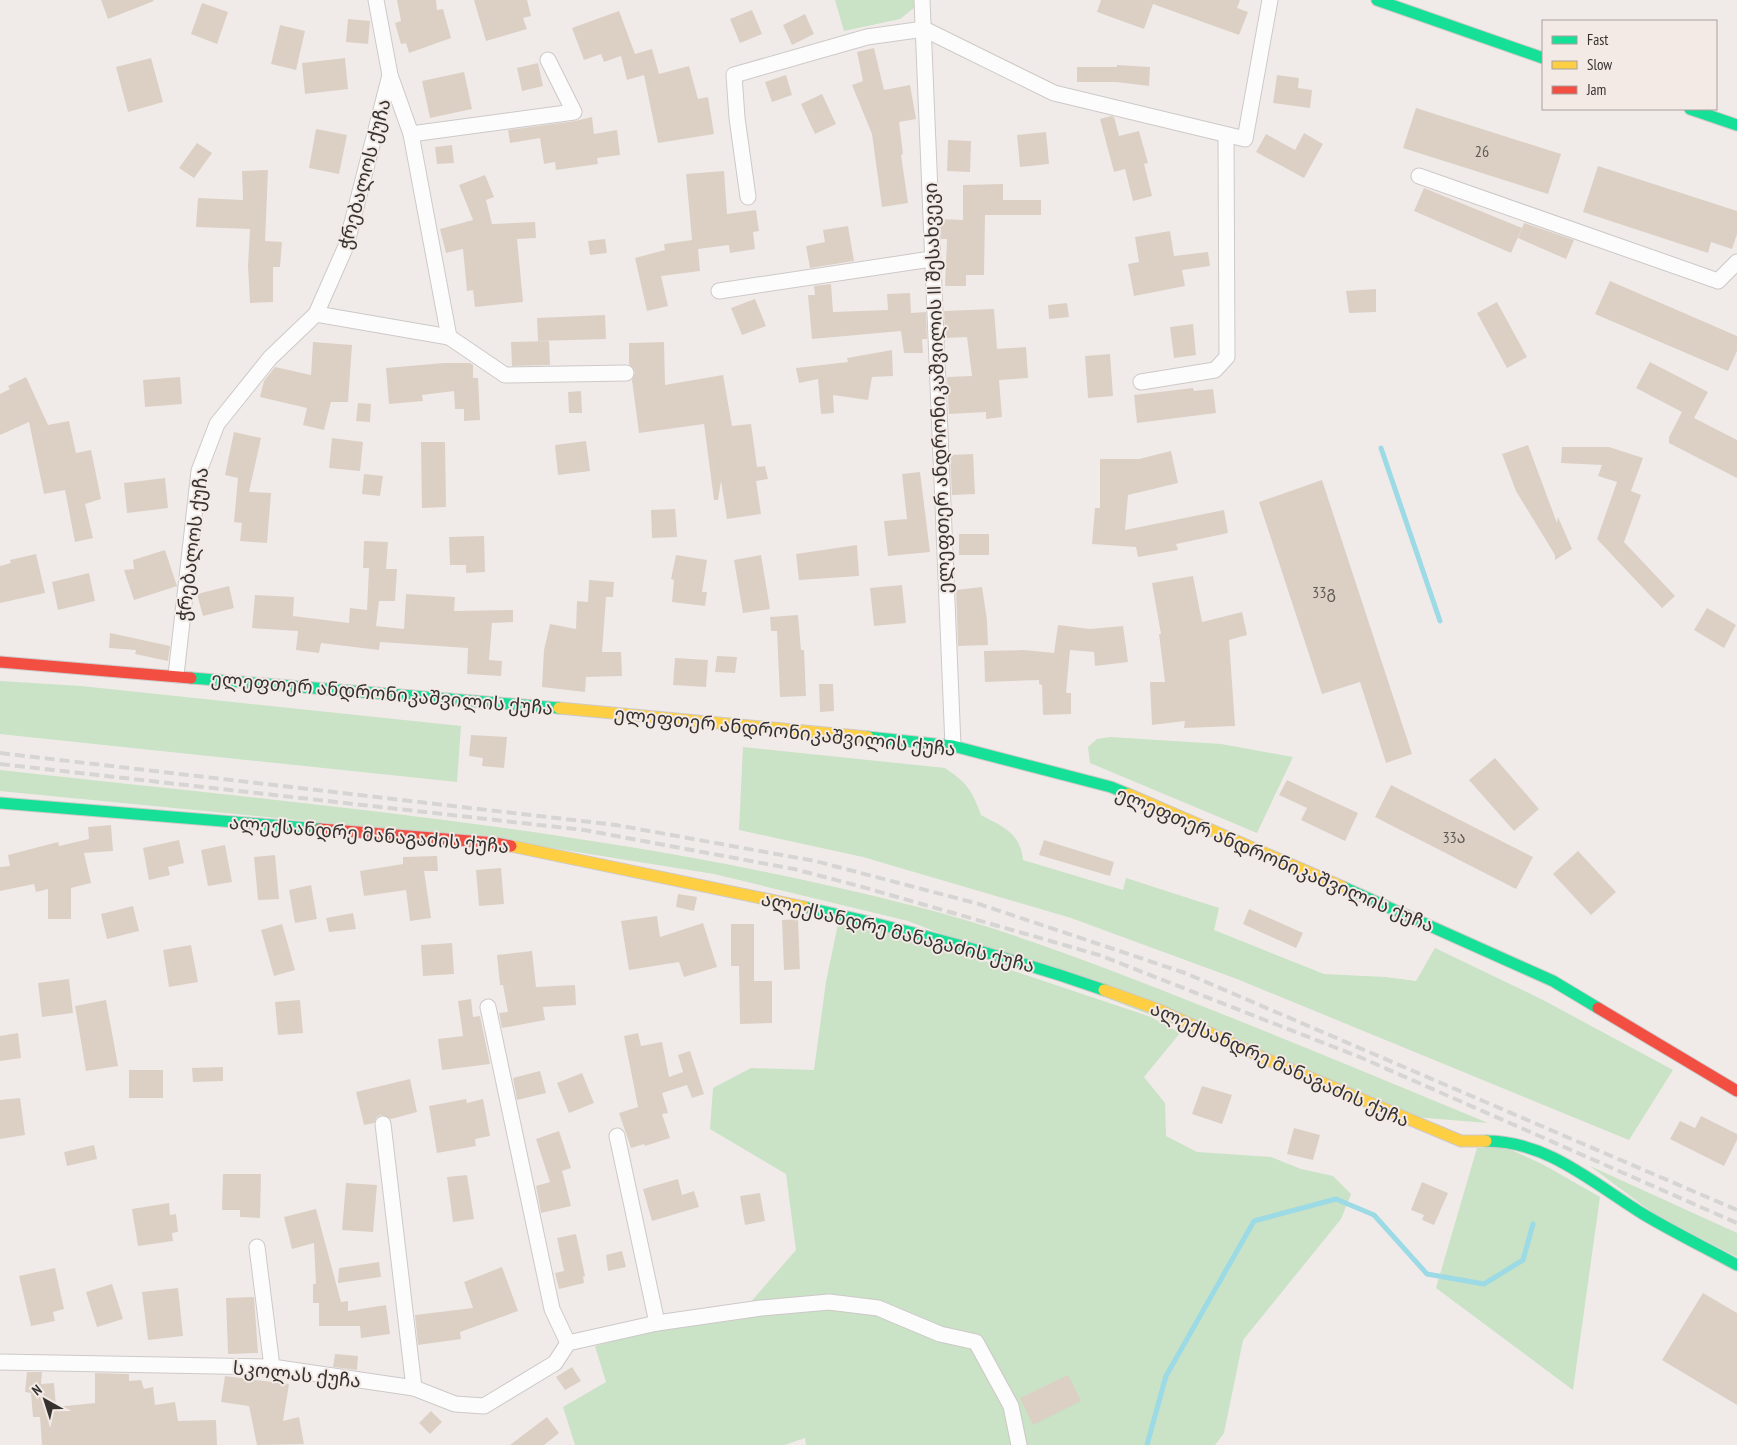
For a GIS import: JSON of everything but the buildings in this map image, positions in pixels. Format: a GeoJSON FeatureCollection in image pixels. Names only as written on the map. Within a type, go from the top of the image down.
{"type":"FeatureCollection","features":[{"type":"Feature","properties":{"kind":"street","name":"ჭრებალოს ქუჩა"},"geometry":{"type":"LineString","coordinates":[[376,0],[390,75],[411,134],[449,337]]}},
{"type":"Feature","properties":{"kind":"street","name":"ელეფთერ ანდრონიკაშვილის II შესახვევი"},"geometry":{"type":"LineString","coordinates":[[922,0],[931,259],[953,746]]}},
{"type":"Feature","properties":{"kind":"street"},"geometry":{"type":"LineString","coordinates":[[748,198],[737,118],[734,76],[867,37],[924,29],[1054,93],[1226,136],[1245,139],[1270,0]]}},
{"type":"Feature","properties":{"kind":"street"},"geometry":{"type":"LineString","coordinates":[[1377,0],[1542,58]]}},
{"type":"Feature","properties":{"kind":"street"},"geometry":{"type":"LineString","coordinates":[[411,134],[574,112],[548,60]]}},
{"type":"Feature","properties":{"kind":"street","name":"ჭრებალოს ქუჩა"},"geometry":{"type":"LineString","coordinates":[[176,675],[198,471],[217,424],[270,358],[316,314],[346,246],[390,75]]}},
{"type":"Feature","properties":{"kind":"street"},"geometry":{"type":"LineString","coordinates":[[1693,110],[1737,125]]}},
{"type":"Feature","properties":{"kind":"street"},"geometry":{"type":"LineString","coordinates":[[1141,382],[1215,370],[1227,357],[1226,136]]}},
{"type":"Feature","properties":{"kind":"street"},"geometry":{"type":"LineString","coordinates":[[1419,176],[1718,281],[1737,262]]}},
{"type":"Feature","properties":{"kind":"street"},"geometry":{"type":"LineString","coordinates":[[719,291],[931,259]]}},
{"type":"Feature","properties":{"kind":"street"},"geometry":{"type":"LineString","coordinates":[[316,314],[449,337],[505,375],[626,374]]}},
{"type":"Feature","properties":{"kind":"street","name":"ელეფთერ ანდრონიკაშვილის ქუჩა"},"geometry":{"type":"LineString","coordinates":[[0,662],[176,675],[744,724],[953,746],[1111,787],[1239,840],[1553,981],[1737,1091]]}},
{"type":"Feature","properties":{"kind":"street","name":"ალექსანდრე მანაგაძის ქუჩა"},"geometry":{"type":"LineString","coordinates":[[0,803],[495,843],[628,872],[725,889],[926,937],[1039,968],[1156,1009],[1273,1062],[1461,1141],[1508,1141],[1540,1152],[1583,1173],[1643,1214],[1737,1265]]}},
{"type":"Feature","properties":{"kind":"street"},"geometry":{"type":"LineString","coordinates":[[488,1007],[552,1310],[568,1343],[657,1323],[762,1308],[829,1302],[878,1308],[940,1334],[976,1342],[1011,1406],[1019,1445]]}},
{"type":"Feature","properties":{"kind":"street"},"geometry":{"type":"LineString","coordinates":[[383,1124],[414,1388]]}},
{"type":"Feature","properties":{"kind":"street"},"geometry":{"type":"LineString","coordinates":[[617,1136],[657,1323]]}},
{"type":"Feature","properties":{"kind":"street"},"geometry":{"type":"LineString","coordinates":[[257,1247],[272,1367]]}},
{"type":"Feature","properties":{"kind":"street","name":"სკოლას ქუჩა"},"geometry":{"type":"LineString","coordinates":[[0,1362],[272,1367],[414,1388],[455,1404],[484,1406],[555,1363],[568,1343]]}},
{"type":"Feature","properties":{"kind":"green space"},"geometry":{"type":"Polygon","coordinates":[[[835,0],[914,0],[915,7],[900,19],[844,31],[835,0]]]}},
{"type":"Feature","properties":{"kind":"green space"},"geometry":{"type":"Polygon","coordinates":[[[0,681],[81,686],[461,726],[457,782],[0,734],[0,681]]]}},
{"type":"Feature","properties":{"kind":"green space"},"geometry":{"type":"Polygon","coordinates":[[[1110,737],[1221,744],[1293,757],[1257,833],[1090,763],[1088,747],[1097,739],[1110,737]]]}},
{"type":"Feature","properties":{"kind":"green space"},"geometry":{"type":"Polygon","coordinates":[[[743,747],[945,768],[959,778],[968,788],[975,799],[981,815],[1003,827],[1014,837],[1018,843],[1023,860],[1123,890],[1126,878],[1219,908],[1214,930],[1324,974],[1385,977],[1416,981],[1435,948],[1543,1000],[1673,1070],[1629,1140],[1237,979],[1071,918],[863,857],[739,830],[743,747]]]}},
{"type":"Feature","properties":{"kind":"green space"},"geometry":{"type":"Polygon","coordinates":[[[0,770],[343,808],[572,838],[798,879],[910,905],[1005,932],[1097,965],[1488,1123],[1414,1117],[908,921],[714,874],[502,840],[0,791],[0,770]]]}},
{"type":"Feature","properties":{"kind":"green space"},"geometry":{"type":"Polygon","coordinates":[[[839,919],[963,954],[1151,1017],[1180,1033],[1144,1077],[1165,1103],[1166,1136],[1197,1152],[1271,1157],[1301,1169],[1333,1176],[1351,1194],[1341,1219],[1243,1340],[1224,1433],[1215,1445],[806,1445],[805,1438],[784,1445],[575,1445],[563,1407],[606,1382],[595,1346],[653,1330],[736,1319],[796,1250],[786,1174],[710,1129],[713,1088],[751,1068],[814,1070],[826,982],[839,919]]]}},
{"type":"Feature","properties":{"kind":"green space"},"geometry":{"type":"Polygon","coordinates":[[[1505,1147],[1544,1165],[1600,1197],[1573,1390],[1436,1288],[1477,1148],[1505,1147]]]}},
{"type":"Feature","properties":{"kind":"green space"},"geometry":{"type":"Polygon","coordinates":[[[1590,1166],[1737,1233],[1737,1257],[1657,1216],[1590,1166]]]}},
{"type":"Feature","properties":{"kind":"waterway"},"geometry":{"type":"LineString","coordinates":[[1381,448],[1440,621]]}},
{"type":"Feature","properties":{"kind":"waterway"},"geometry":{"type":"LineString","coordinates":[[1147,1445],[1166,1376],[1254,1221],[1336,1199],[1374,1215],[1427,1274],[1484,1284],[1523,1260],[1533,1224]]}},
{"type":"Feature","properties":{"kind":"railway"},"geometry":{"type":"LineString","coordinates":[[0,753],[616,825],[815,861],[979,904],[1185,973],[1737,1210]]}},
{"type":"Feature","properties":{"kind":"railway"},"geometry":{"type":"LineString","coordinates":[[0,764],[584,830],[794,869],[859,886],[1099,955],[1362,1058],[1737,1223]]}},
{"type":"Feature","properties":{"kind":"traffic: fast"},"geometry":{"type":"LineString","coordinates":[[1377,0],[1542,58]]}},
{"type":"Feature","properties":{"kind":"traffic: fast"},"geometry":{"type":"LineString","coordinates":[[1693,110],[1737,125]]}},
{"type":"Feature","properties":{"kind":"traffic: fast"},"geometry":{"type":"LineString","coordinates":[[191,678],[559,708]]}},
{"type":"Feature","properties":{"kind":"traffic: fast"},"geometry":{"type":"LineString","coordinates":[[868,737],[953,746],[1111,787],[1128,794]]}},
{"type":"Feature","properties":{"kind":"traffic: fast"},"geometry":{"type":"LineString","coordinates":[[0,803],[320,829]]}},
{"type":"Feature","properties":{"kind":"traffic: fast"},"geometry":{"type":"LineString","coordinates":[[1343,887],[1553,981],[1598,1008]]}},
{"type":"Feature","properties":{"kind":"traffic: fast"},"geometry":{"type":"LineString","coordinates":[[804,907],[880,924],[955,944],[1104,990]]}},
{"type":"Feature","properties":{"kind":"traffic: fast"},"geometry":{"type":"LineString","coordinates":[[1486,1141],[1508,1143],[1529,1148],[1549,1156],[1587,1177],[1654,1221],[1737,1265]]}},
{"type":"Feature","properties":{"kind":"traffic: slow"},"geometry":{"type":"LineString","coordinates":[[559,708],[868,737]]}},
{"type":"Feature","properties":{"kind":"traffic: slow"},"geometry":{"type":"LineString","coordinates":[[1128,794],[1343,887]]}},
{"type":"Feature","properties":{"kind":"traffic: slow"},"geometry":{"type":"LineString","coordinates":[[511,846],[804,907]]}},
{"type":"Feature","properties":{"kind":"traffic: slow"},"geometry":{"type":"LineString","coordinates":[[1104,990],[1157,1009],[1273,1062],[1461,1141],[1486,1141]]}},
{"type":"Feature","properties":{"kind":"traffic: jam"},"geometry":{"type":"LineString","coordinates":[[0,662],[191,678]]}},
{"type":"Feature","properties":{"kind":"traffic: jam"},"geometry":{"type":"LineString","coordinates":[[320,829],[495,843],[511,846]]}},
{"type":"Feature","properties":{"kind":"traffic: jam"},"geometry":{"type":"LineString","coordinates":[[1598,1008],[1737,1091]]}}]}
